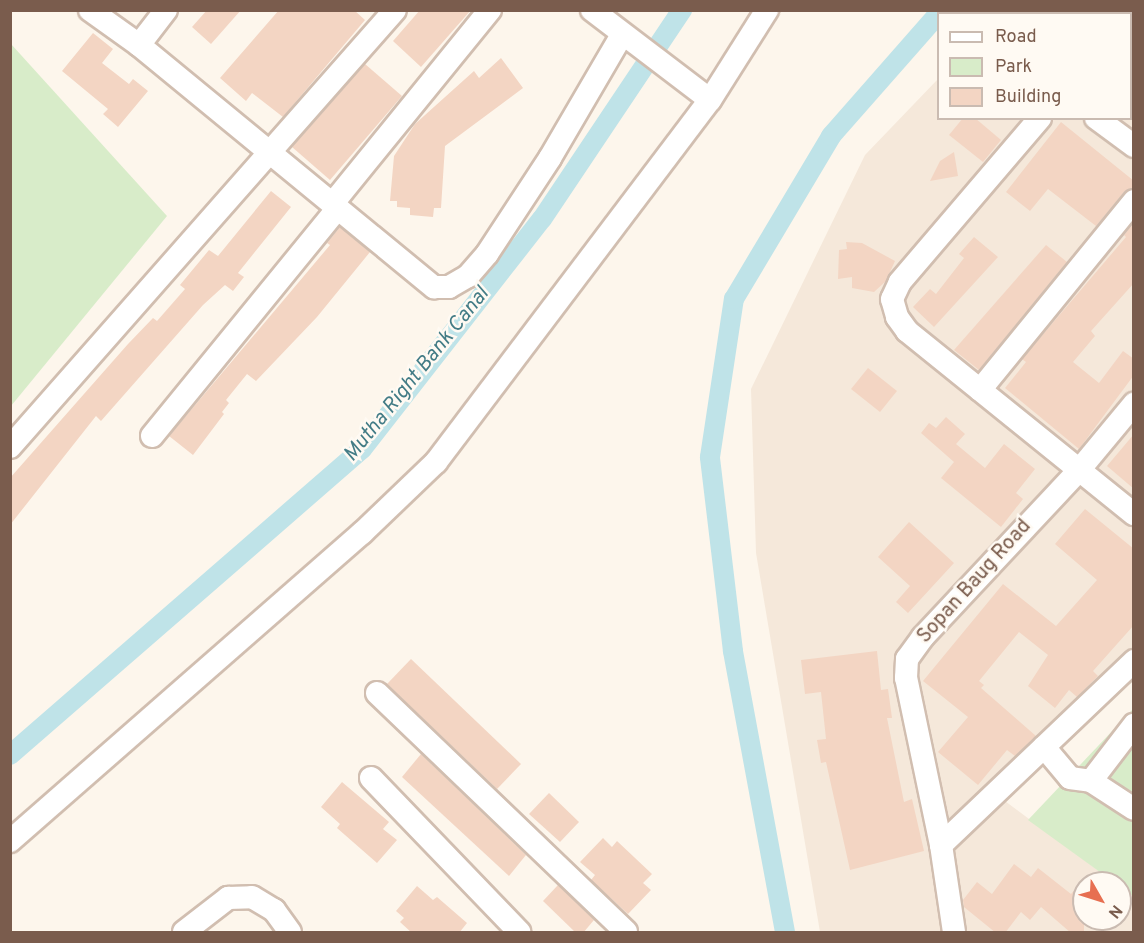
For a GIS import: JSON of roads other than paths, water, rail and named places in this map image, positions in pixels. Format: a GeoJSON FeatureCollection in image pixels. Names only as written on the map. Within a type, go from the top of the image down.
{"type":"FeatureCollection","features":[{"type":"Feature","properties":{"kind":"street"},"geometry":{"type":"LineString","coordinates":[[90,10],[139,45],[434,286],[449,287],[468,276],[628,40]]}},
{"type":"Feature","properties":{"kind":"street"},"geometry":{"type":"LineString","coordinates":[[139,45],[166,10]]}},
{"type":"Feature","properties":{"kind":"street"},"geometry":{"type":"LineString","coordinates":[[10,447],[395,10]]}},
{"type":"Feature","properties":{"kind":"street"},"geometry":{"type":"LineString","coordinates":[[152,436],[490,10]]}},
{"type":"Feature","properties":{"kind":"street"},"geometry":{"type":"LineString","coordinates":[[592,10],[628,40],[710,100]]}},
{"type":"Feature","properties":{"kind":"street"},"geometry":{"type":"LineString","coordinates":[[10,841],[362,533],[436,462],[710,100],[767,10]]}},
{"type":"Feature","properties":{"kind":"street"},"geometry":{"type":"LineString","coordinates":[[1038,120],[900,282],[892,299],[897,317],[907,331],[1080,468],[1134,514]]}},
{"type":"Feature","properties":{"kind":"street"},"geometry":{"type":"LineString","coordinates":[[1099,120],[1134,146]]}},
{"type":"Feature","properties":{"kind":"street"},"geometry":{"type":"LineString","coordinates":[[980,390],[1134,201]]}},
{"type":"Feature","properties":{"kind":"street","name":"Sopan Baug Road"},"geometry":{"type":"LineString","coordinates":[[954,933],[941,845],[906,678],[907,659],[922,637],[1080,468],[1134,404]]}},
{"type":"Feature","properties":{"kind":"street"},"geometry":{"type":"LineString","coordinates":[[941,845],[1134,661]]}},
{"type":"Feature","properties":{"kind":"street"},"geometry":{"type":"LineString","coordinates":[[376,693],[626,933]]}},
{"type":"Feature","properties":{"kind":"street"},"geometry":{"type":"LineString","coordinates":[[1091,781],[1134,725]]}},
{"type":"Feature","properties":{"kind":"street"},"geometry":{"type":"LineString","coordinates":[[1044,747],[1071,778],[1091,781],[1134,809]]}},
{"type":"Feature","properties":{"kind":"street"},"geometry":{"type":"LineString","coordinates":[[371,778],[519,933]]}},
{"type":"Feature","properties":{"kind":"street"},"geometry":{"type":"LineString","coordinates":[[184,933],[228,898],[252,897],[274,910],[290,933]]}},
{"type":"Feature","properties":{"kind":"waterway","name":"Mutha Right Bank Canal"},"geometry":{"type":"LineString","coordinates":[[10,755],[362,449],[542,219],[682,10]]}},
{"type":"Feature","properties":{"kind":"waterway"},"geometry":{"type":"LineString","coordinates":[[785,932],[733,651],[710,457],[734,299],[831,136],[937,15]]}}]}
